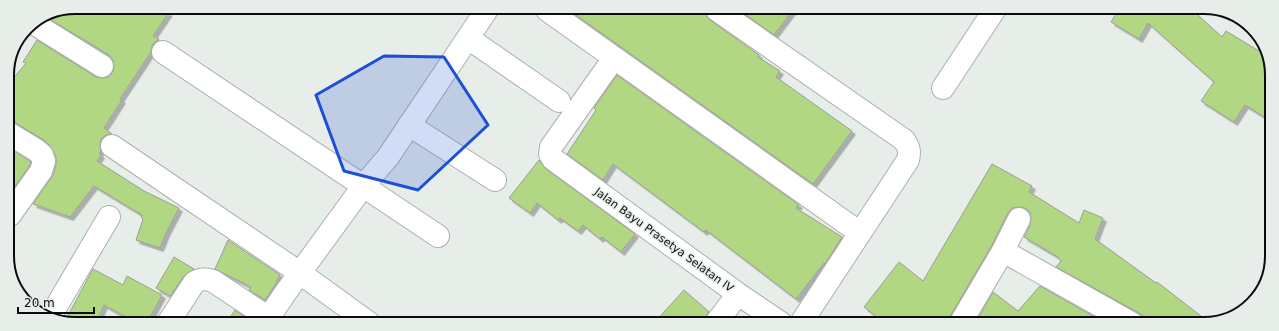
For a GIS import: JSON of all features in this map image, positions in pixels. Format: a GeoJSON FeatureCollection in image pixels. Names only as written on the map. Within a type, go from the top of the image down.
{"type":"FeatureCollection","features":[{"type":"Feature","properties":{"kind":"street"},"geometry":{"type":"LineString","coordinates":[[269,317],[364,185],[388,157],[484,14]]}},
{"type":"Feature","properties":{"kind":"street"},"geometry":{"type":"LineString","coordinates":[[553,14],[860,233]]}},
{"type":"Feature","properties":{"kind":"street"},"geometry":{"type":"LineString","coordinates":[[723,14],[904,140],[910,152],[908,160],[805,317]]}},
{"type":"Feature","properties":{"kind":"street"},"geometry":{"type":"LineString","coordinates":[[943,88],[992,14]]}},
{"type":"Feature","properties":{"kind":"street"},"geometry":{"type":"LineString","coordinates":[[38,26],[102,66]]}},
{"type":"Feature","properties":{"kind":"street"},"geometry":{"type":"LineString","coordinates":[[468,38],[559,101]]}},
{"type":"Feature","properties":{"kind":"street"},"geometry":{"type":"LineString","coordinates":[[163,52],[364,185],[438,236]]}},
{"type":"Feature","properties":{"kind":"street","name":"Jalan Bayu Prasetya Selatan IV"},"geometry":{"type":"LineString","coordinates":[[614,58],[551,147],[550,154],[553,159],[738,294],[772,317]]}},
{"type":"Feature","properties":{"kind":"street"},"geometry":{"type":"LineString","coordinates":[[409,125],[495,180]]}},
{"type":"Feature","properties":{"kind":"street"},"geometry":{"type":"LineString","coordinates":[[14,137],[36,150],[42,155],[44,161],[41,171],[14,209]]}},
{"type":"Feature","properties":{"kind":"street"},"geometry":{"type":"LineString","coordinates":[[112,146],[300,273],[361,317]]}},
{"type":"Feature","properties":{"kind":"street"},"geometry":{"type":"LineString","coordinates":[[52,313],[110,217]]}},
{"type":"Feature","properties":{"kind":"street"},"geometry":{"type":"LineString","coordinates":[[964,317],[1003,251],[1018,219]]}},
{"type":"Feature","properties":{"kind":"street"},"geometry":{"type":"LineString","coordinates":[[1003,251],[1121,317]]}},
{"type":"Feature","properties":{"kind":"street"},"geometry":{"type":"LineString","coordinates":[[172,317],[194,283],[197,280],[204,279],[213,281],[263,317]]}},
{"type":"Feature","properties":{"kind":"street"},"geometry":{"type":"LineString","coordinates":[[721,317],[738,294]]}},
{"type":"Feature","properties":{"kind":"highlighted area"},"geometry":{"type":"Polygon","coordinates":[[[384,56],[444,57],[488,125],[418,190],[344,171],[316,95],[384,56]]]}},
{"type":"Feature","properties":{"kind":"building"},"geometry":{"type":"Polygon","coordinates":[[[75,14],[168,14],[153,36],[159,39],[152,45],[151,52],[120,99],[122,100],[104,128],[112,134],[106,135],[101,139],[101,151],[99,153],[101,155],[97,161],[144,191],[179,208],[160,248],[136,240],[143,219],[141,217],[142,215],[94,186],[70,217],[33,204],[53,175],[56,165],[56,157],[50,146],[44,140],[14,122],[14,78],[26,63],[23,62],[37,40],[96,77],[108,77],[112,73],[114,67],[113,60],[109,55],[51,20],[55,17],[75,14]]]}},
{"type":"Feature","properties":{"kind":"building"},"geometry":{"type":"Polygon","coordinates":[[[575,14],[706,14],[710,20],[759,55],[758,57],[780,71],[776,77],[852,131],[813,184],[575,14]]]}},
{"type":"Feature","properties":{"kind":"building"},"geometry":{"type":"Polygon","coordinates":[[[745,14],[790,14],[774,35],[745,14]]]}},
{"type":"Feature","properties":{"kind":"building"},"geometry":{"type":"Polygon","coordinates":[[[1116,14],[1197,14],[1222,37],[1226,31],[1260,52],[1264,63],[1265,75],[1265,117],[1245,105],[1234,122],[1201,101],[1214,82],[1148,23],[1139,39],[1111,22],[1116,14]]]}},
{"type":"Feature","properties":{"kind":"building"},"geometry":{"type":"Polygon","coordinates":[[[617,75],[799,205],[796,208],[842,237],[825,264],[824,263],[796,299],[706,230],[704,232],[613,164],[603,180],[567,154],[596,110],[594,108],[617,75]]]}},
{"type":"Feature","properties":{"kind":"building"},"geometry":{"type":"Polygon","coordinates":[[[14,151],[31,162],[14,188],[14,151]]]}},
{"type":"Feature","properties":{"kind":"building"},"geometry":{"type":"Polygon","coordinates":[[[539,160],[546,169],[635,234],[621,252],[602,237],[600,239],[583,225],[578,231],[560,218],[558,220],[537,203],[530,213],[509,198],[539,160]]]}},
{"type":"Feature","properties":{"kind":"building"},"geometry":{"type":"Polygon","coordinates":[[[992,164],[1032,186],[1029,192],[1079,223],[1084,210],[1103,218],[1095,239],[1156,283],[1157,282],[1202,317],[1144,317],[1056,267],[1061,261],[1058,257],[1024,237],[1030,225],[1030,212],[1025,208],[1019,207],[1012,208],[1008,213],[992,245],[950,317],[877,317],[864,307],[899,262],[923,281],[992,164]]]}},
{"type":"Feature","properties":{"kind":"building"},"geometry":{"type":"Polygon","coordinates":[[[228,240],[280,275],[265,300],[249,290],[251,287],[215,269],[228,240]]]}},
{"type":"Feature","properties":{"kind":"building"},"geometry":{"type":"Polygon","coordinates":[[[174,257],[194,269],[184,276],[170,296],[156,288],[174,257]]]}},
{"type":"Feature","properties":{"kind":"building"},"geometry":{"type":"Polygon","coordinates":[[[93,269],[123,285],[127,276],[162,295],[150,317],[126,317],[104,305],[99,317],[68,316],[93,269]]]}},
{"type":"Feature","properties":{"kind":"building"},"geometry":{"type":"Polygon","coordinates":[[[1040,286],[1095,317],[979,317],[993,292],[1018,311],[1040,286]]]}},
{"type":"Feature","properties":{"kind":"building"},"geometry":{"type":"Polygon","coordinates":[[[684,290],[709,312],[706,317],[659,317],[684,290]]]}},
{"type":"Feature","properties":{"kind":"building"},"geometry":{"type":"Polygon","coordinates":[[[235,310],[246,317],[230,317],[235,310]]]}}]}
